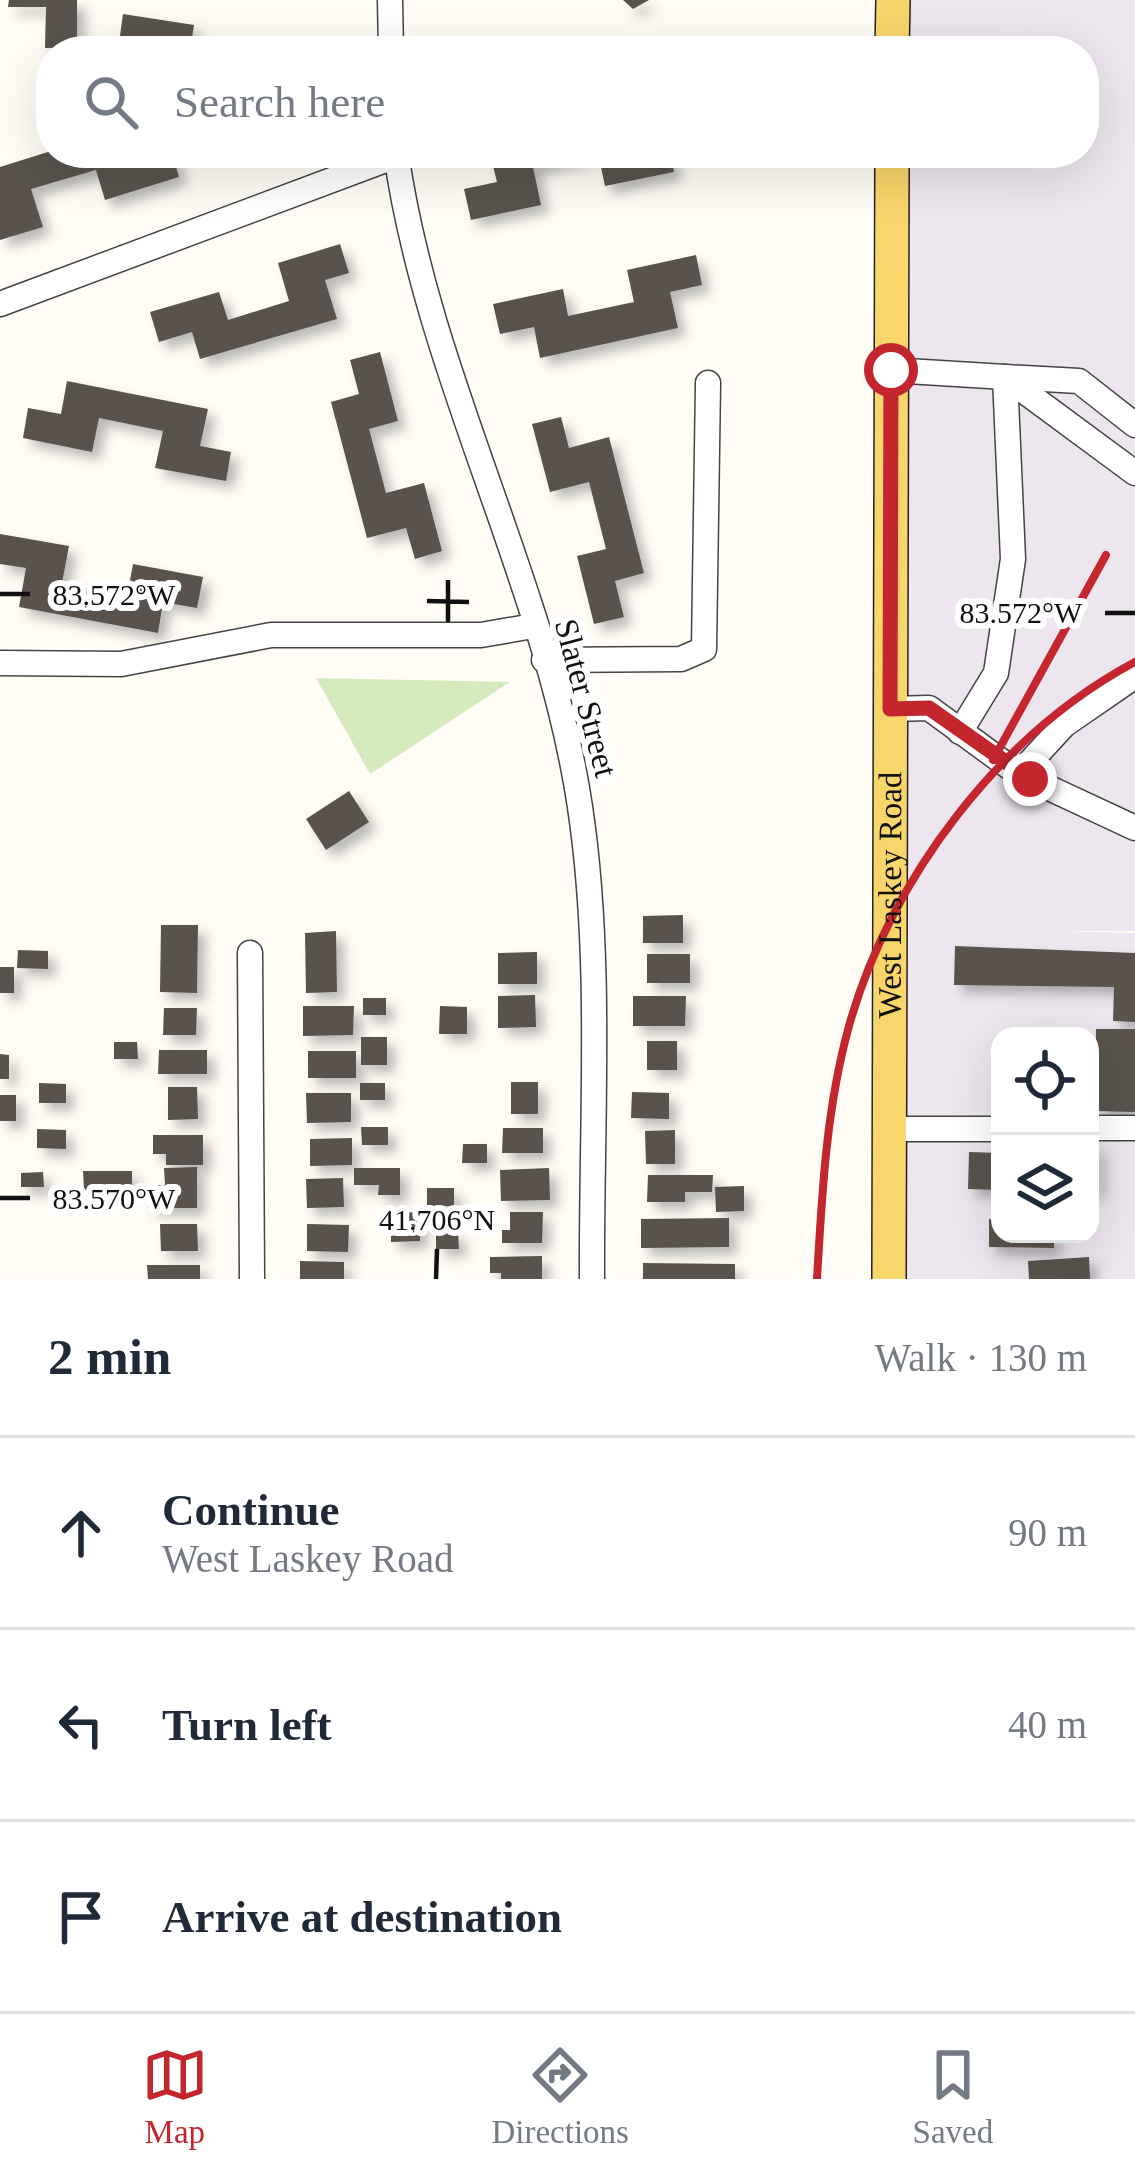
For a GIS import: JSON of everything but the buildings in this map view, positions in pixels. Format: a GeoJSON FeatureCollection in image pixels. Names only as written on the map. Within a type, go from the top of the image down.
{"type":"FeatureCollection","features":[{"type":"Feature","properties":{"kind":"main road"},"geometry":{"type":"LineString","coordinates":[[892,0],[892,36]]}},
{"type":"Feature","properties":{"kind":"main road","name":"West Laskey Road"},"geometry":{"type":"LineString","coordinates":[[889,1279],[892,168]]}},
{"type":"Feature","properties":{"kind":"street"},"geometry":{"type":"LineString","coordinates":[[390,0],[391,36]]}},
{"type":"Feature","properties":{"kind":"street"},"geometry":{"type":"LineString","coordinates":[[0,304],[361,168]]}},
{"type":"Feature","properties":{"kind":"street","name":"Slater Street"},"geometry":{"type":"LineString","coordinates":[[399,168],[435,332],[544,660],[580,806],[590,910],[592,1279]]}},
{"type":"Feature","properties":{"kind":"street"},"geometry":{"type":"LineString","coordinates":[[891,370],[1079,381],[1135,425]]}},
{"type":"Feature","properties":{"kind":"street"},"geometry":{"type":"LineString","coordinates":[[1005,376],[1135,473]]}},
{"type":"Feature","properties":{"kind":"street"},"geometry":{"type":"LineString","coordinates":[[960,732],[996,674],[1012,559],[1005,376]]}},
{"type":"Feature","properties":{"kind":"street"},"geometry":{"type":"LineString","coordinates":[[544,660],[681,658],[704,649],[708,383]]}},
{"type":"Feature","properties":{"kind":"street"},"geometry":{"type":"LineString","coordinates":[[0,663],[121,664],[271,635],[481,635],[533,626]]}},
{"type":"Feature","properties":{"kind":"street"},"geometry":{"type":"LineString","coordinates":[[1019,774],[1064,725],[1135,676]]}},
{"type":"Feature","properties":{"kind":"street"},"geometry":{"type":"LineString","coordinates":[[890,709],[929,708],[1019,774],[1135,828]]}},
{"type":"Feature","properties":{"kind":"street"},"geometry":{"type":"LineString","coordinates":[[250,953],[252,1279]]}},
{"type":"Feature","properties":{"kind":"street"},"geometry":{"type":"LineString","coordinates":[[1099,1128],[1135,1128]]}},
{"type":"Feature","properties":{"kind":"street"},"geometry":{"type":"LineString","coordinates":[[890,1130],[991,1129]]}},
{"type":"Feature","properties":{"kind":"shaded area"},"geometry":{"type":"Polygon","coordinates":[[[892,0],[1135,0],[1135,931],[1057,931],[1135,933],[1135,1279],[885,1279],[892,168],[1099,168],[1099,36],[892,36],[892,0]]]}},
{"type":"Feature","properties":{"kind":"green space"},"geometry":{"type":"Polygon","coordinates":[[[316,678],[510,682],[370,774],[316,678]]]}},
{"type":"Feature","properties":{"kind":"railway"},"geometry":{"type":"LineString","coordinates":[[993,760],[1106,555]]}},
{"type":"Feature","properties":{"kind":"railway"},"geometry":{"type":"LineString","coordinates":[[817,1279],[826,1152],[841,1057],[868,971],[892,917],[922,865],[996,770],[1086,692],[1135,662]]}},
{"type":"Feature","properties":{"kind":"route"},"geometry":{"type":"LineString","coordinates":[[891,370],[890,709],[929,708],[1030,779]]}}]}
